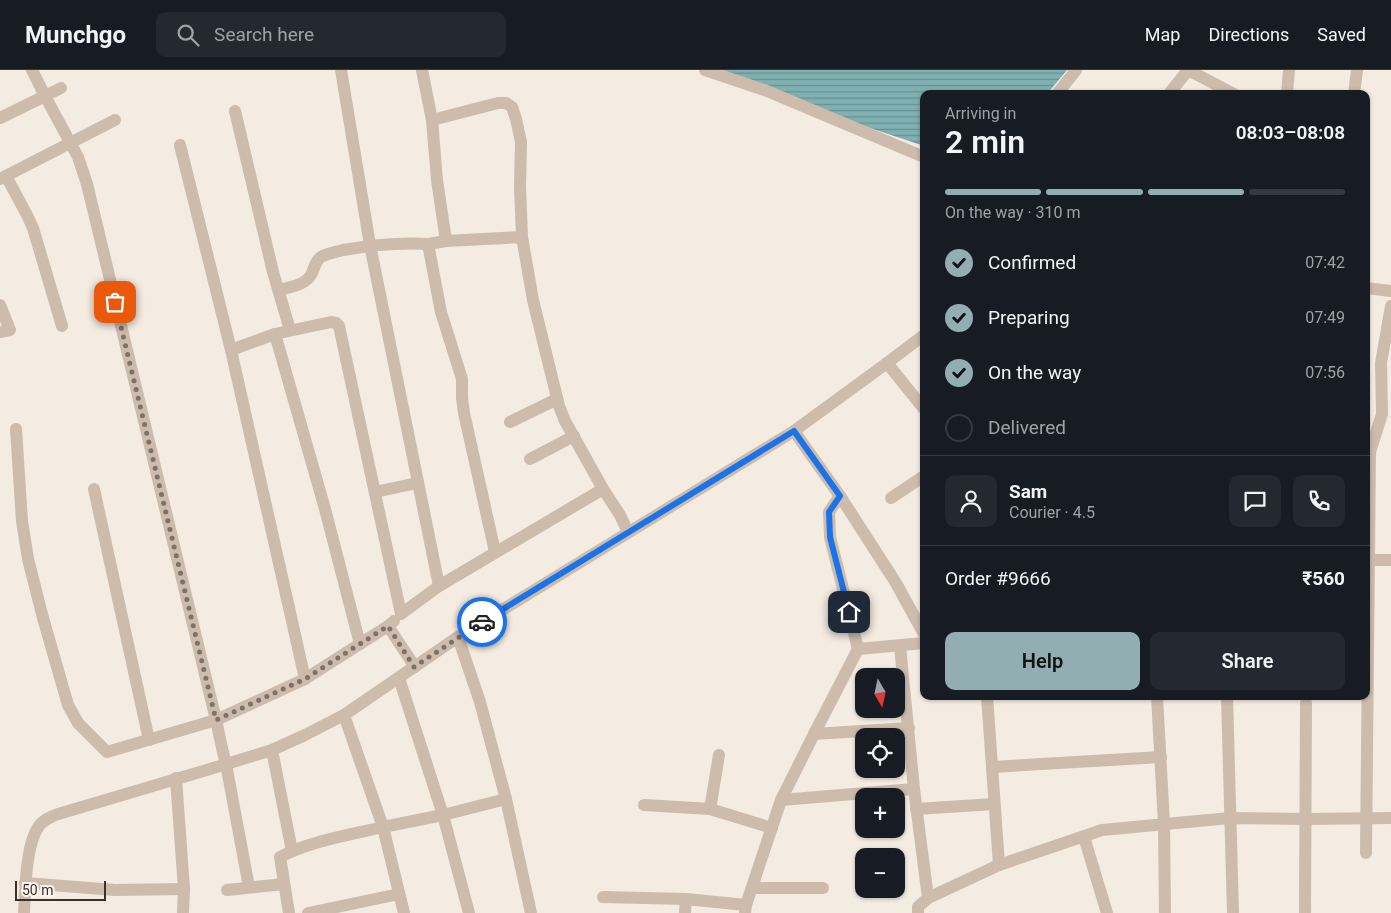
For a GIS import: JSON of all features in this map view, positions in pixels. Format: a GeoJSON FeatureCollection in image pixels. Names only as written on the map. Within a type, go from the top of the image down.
{"type":"FeatureCollection","features":[{"type":"Feature","properties":{"kind":"street"},"geometry":{"type":"LineString","coordinates":[[32,70],[71,142],[87,184],[217,724],[249,887]]}},
{"type":"Feature","properties":{"kind":"street"},"geometry":{"type":"LineString","coordinates":[[341,70],[370,245],[439,586]]}},
{"type":"Feature","properties":{"kind":"street"},"geometry":{"type":"LineString","coordinates":[[422,70],[432,120],[437,180],[446,241]]}},
{"type":"Feature","properties":{"kind":"street"},"geometry":{"type":"LineString","coordinates":[[705,70],[767,91],[920,155]]}},
{"type":"Feature","properties":{"kind":"street"},"geometry":{"type":"LineString","coordinates":[[1060,90],[1076,70]]}},
{"type":"Feature","properties":{"kind":"street"},"geometry":{"type":"LineString","coordinates":[[1172,90],[1188,70],[1226,90]]}},
{"type":"Feature","properties":{"kind":"street"},"geometry":{"type":"LineString","coordinates":[[1287,90],[1289,70]]}},
{"type":"Feature","properties":{"kind":"street"},"geometry":{"type":"LineString","coordinates":[[1354,90],[1357,70]]}},
{"type":"Feature","properties":{"kind":"street"},"geometry":{"type":"LineString","coordinates":[[0,118],[61,88]]}},
{"type":"Feature","properties":{"kind":"street"},"geometry":{"type":"LineString","coordinates":[[432,120],[498,103],[506,103],[512,107],[521,142],[522,237],[533,300],[557,399],[565,421],[620,514],[628,532]]}},
{"type":"Feature","properties":{"kind":"street"},"geometry":{"type":"LineString","coordinates":[[235,111],[273,272],[290,330]]}},
{"type":"Feature","properties":{"kind":"street"},"geometry":{"type":"LineString","coordinates":[[62,326],[33,228],[27,215],[3,178],[115,120]]}},
{"type":"Feature","properties":{"kind":"street"},"geometry":{"type":"LineString","coordinates":[[180,145],[231,350],[305,679]]}},
{"type":"Feature","properties":{"kind":"street"},"geometry":{"type":"LineString","coordinates":[[279,290],[300,284],[312,275],[314,264],[322,256],[333,252],[370,245],[428,244],[446,241],[522,237]]}},
{"type":"Feature","properties":{"kind":"street"},"geometry":{"type":"LineString","coordinates":[[428,244],[441,312],[462,379],[464,413],[495,552]]}},
{"type":"Feature","properties":{"kind":"street"},"geometry":{"type":"LineString","coordinates":[[1370,289],[1391,292]]}},
{"type":"Feature","properties":{"kind":"street"},"geometry":{"type":"LineString","coordinates":[[0,305],[10,330],[0,332]]}},
{"type":"Feature","properties":{"kind":"street"},"geometry":{"type":"LineString","coordinates":[[1370,452],[1386,414],[1386,363],[1391,306]]}},
{"type":"Feature","properties":{"kind":"street"},"geometry":{"type":"LineString","coordinates":[[231,350],[290,330],[331,322],[339,326],[401,614]]}},
{"type":"Feature","properties":{"kind":"street"},"geometry":{"type":"LineString","coordinates":[[275,334],[325,509],[360,644]]}},
{"type":"Feature","properties":{"kind":"street"},"geometry":{"type":"LineString","coordinates":[[24,913],[25,884],[31,846],[39,826],[45,820],[55,815],[272,750],[344,715],[458,637],[794,431],[920,338]]}},
{"type":"Feature","properties":{"kind":"street"},"geometry":{"type":"LineString","coordinates":[[887,363],[920,404]]}},
{"type":"Feature","properties":{"kind":"street"},"geometry":{"type":"LineString","coordinates":[[510,422],[557,399]]}},
{"type":"Feature","properties":{"kind":"street"},"geometry":{"type":"LineString","coordinates":[[16,429],[22,522],[28,559],[68,705],[78,723],[107,752],[217,724],[305,679],[360,644],[391,630],[401,614],[439,586],[495,552],[606,492]]}},
{"type":"Feature","properties":{"kind":"street"},"geometry":{"type":"LineString","coordinates":[[794,431],[840,496],[896,584],[920,627]]}},
{"type":"Feature","properties":{"kind":"street"},"geometry":{"type":"LineString","coordinates":[[530,459],[574,436]]}},
{"type":"Feature","properties":{"kind":"street"},"geometry":{"type":"LineString","coordinates":[[892,498],[920,479]]}},
{"type":"Feature","properties":{"kind":"street"},"geometry":{"type":"LineString","coordinates":[[375,492],[418,482]]}},
{"type":"Feature","properties":{"kind":"street"},"geometry":{"type":"LineString","coordinates":[[94,489],[149,740]]}},
{"type":"Feature","properties":{"kind":"street"},"geometry":{"type":"LineString","coordinates":[[603,896],[686,899],[746,909],[781,800],[858,649],[830,537],[829,512],[840,496]]}},
{"type":"Feature","properties":{"kind":"street"},"geometry":{"type":"LineString","coordinates":[[1370,560],[1391,560]]}},
{"type":"Feature","properties":{"kind":"street"},"geometry":{"type":"LineString","coordinates":[[391,630],[414,667]]}},
{"type":"Feature","properties":{"kind":"street"},"geometry":{"type":"LineString","coordinates":[[458,637],[480,702],[506,799],[531,913]]}},
{"type":"Feature","properties":{"kind":"street"},"geometry":{"type":"LineString","coordinates":[[858,649],[920,644]]}},
{"type":"Feature","properties":{"kind":"street"},"geometry":{"type":"LineString","coordinates":[[900,646],[916,809],[928,898]]}},
{"type":"Feature","properties":{"kind":"street"},"geometry":{"type":"LineString","coordinates":[[399,678],[443,815],[469,913]]}},
{"type":"Feature","properties":{"kind":"street"},"geometry":{"type":"LineString","coordinates":[[987,700],[998,865]]}},
{"type":"Feature","properties":{"kind":"street"},"geometry":{"type":"LineString","coordinates":[[1158,700],[1164,824],[1165,913]]}},
{"type":"Feature","properties":{"kind":"street"},"geometry":{"type":"LineString","coordinates":[[1227,700],[1233,913]]}},
{"type":"Feature","properties":{"kind":"street"},"geometry":{"type":"LineString","coordinates":[[1366,853],[1367,700]]}},
{"type":"Feature","properties":{"kind":"street"},"geometry":{"type":"LineString","coordinates":[[1304,913],[1306,703]]}},
{"type":"Feature","properties":{"kind":"street"},"geometry":{"type":"LineString","coordinates":[[344,715],[383,827],[404,913]]}},
{"type":"Feature","properties":{"kind":"street"},"geometry":{"type":"LineString","coordinates":[[814,734],[909,728]]}},
{"type":"Feature","properties":{"kind":"street"},"geometry":{"type":"LineString","coordinates":[[272,750],[292,851]]}},
{"type":"Feature","properties":{"kind":"street"},"geometry":{"type":"LineString","coordinates":[[710,809],[719,755]]}},
{"type":"Feature","properties":{"kind":"street"},"geometry":{"type":"LineString","coordinates":[[992,767],[1161,757]]}},
{"type":"Feature","properties":{"kind":"street"},"geometry":{"type":"LineString","coordinates":[[176,778],[184,889],[183,913]]}},
{"type":"Feature","properties":{"kind":"street"},"geometry":{"type":"LineString","coordinates":[[781,800],[914,789]]}},
{"type":"Feature","properties":{"kind":"street"},"geometry":{"type":"LineString","coordinates":[[289,913],[280,857],[292,851],[336,838],[443,815],[506,799]]}},
{"type":"Feature","properties":{"kind":"street"},"geometry":{"type":"LineString","coordinates":[[916,809],[994,804]]}},
{"type":"Feature","properties":{"kind":"street"},"geometry":{"type":"LineString","coordinates":[[644,805],[710,809],[772,828]]}},
{"type":"Feature","properties":{"kind":"street"},"geometry":{"type":"LineString","coordinates":[[918,913],[918,907],[928,898],[998,865],[1102,830],[1230,818],[1391,818]]}},
{"type":"Feature","properties":{"kind":"street"},"geometry":{"type":"LineString","coordinates":[[1084,837],[1106,913]]}},
{"type":"Feature","properties":{"kind":"street"},"geometry":{"type":"LineString","coordinates":[[25,884],[115,890],[184,889]]}},
{"type":"Feature","properties":{"kind":"street"},"geometry":{"type":"LineString","coordinates":[[227,890],[284,884]]}},
{"type":"Feature","properties":{"kind":"street"},"geometry":{"type":"LineString","coordinates":[[752,888],[824,888]]}},
{"type":"Feature","properties":{"kind":"street"},"geometry":{"type":"LineString","coordinates":[[308,913],[399,894]]}},
{"type":"Feature","properties":{"kind":"street"},"geometry":{"type":"LineString","coordinates":[[685,913],[686,899]]}},
{"type":"Feature","properties":{"kind":"water"},"geometry":{"type":"Polygon","coordinates":[[[714,70],[1067,70],[1050,90],[920,90],[920,145],[714,70]]]}},
{"type":"Feature","properties":{"kind":"way so far"},"geometry":{"type":"LineString","coordinates":[[115,302],[216,720],[305,679],[388,626],[414,667],[482,622]]}},
{"type":"Feature","properties":{"kind":"route"},"geometry":{"type":"LineString","coordinates":[[482,622],[794,431],[840,496],[829,512],[830,537],[849,612]]}}]}
